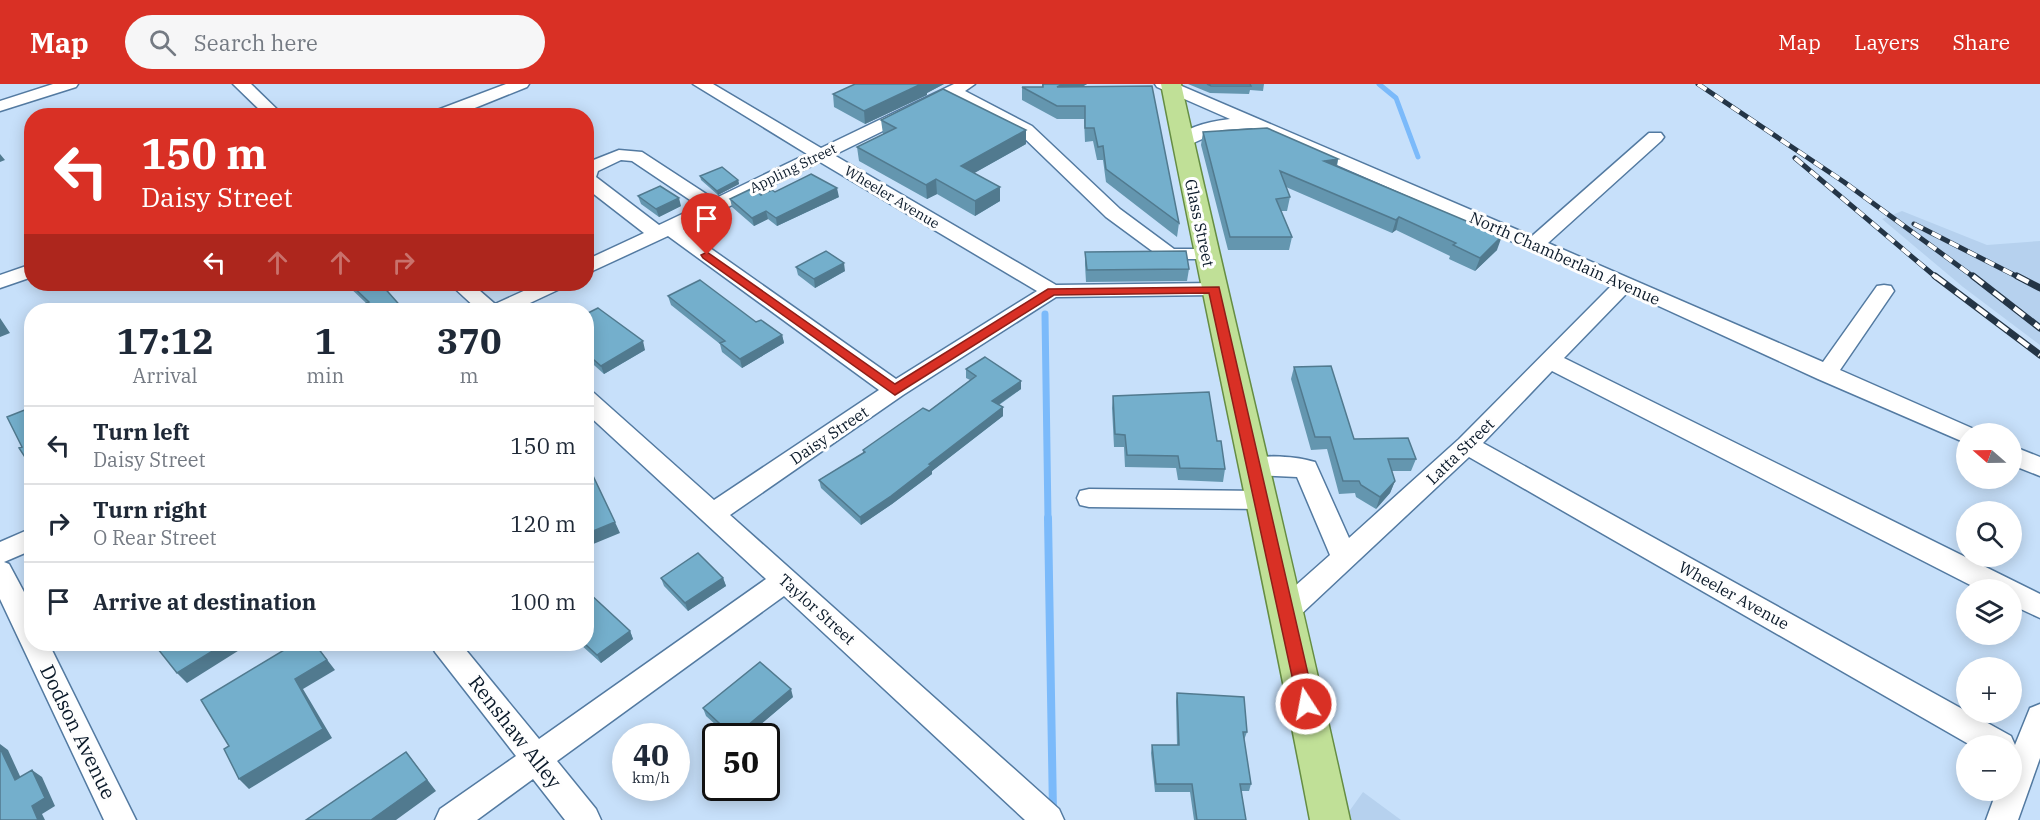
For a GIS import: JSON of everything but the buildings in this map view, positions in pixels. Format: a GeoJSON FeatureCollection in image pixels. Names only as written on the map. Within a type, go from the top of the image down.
{"type":"FeatureCollection","features":[{"type":"Feature","properties":{"kind":"main road","name":"Glass Street"},"geometry":{"type":"LineString","coordinates":[[1169,85],[1287,610],[1330,820]]}},
{"type":"Feature","properties":{"kind":"street"},"geometry":{"type":"LineString","coordinates":[[0,106],[70,84]]}},
{"type":"Feature","properties":{"kind":"street"},"geometry":{"type":"LineString","coordinates":[[241,84],[267,108]]}},
{"type":"Feature","properties":{"kind":"street"},"geometry":{"type":"LineString","coordinates":[[459,108],[521,84]]}},
{"type":"Feature","properties":{"kind":"street","name":"Wheeler Avenue"},"geometry":{"type":"LineString","coordinates":[[701,84],[1052,291]]}},
{"type":"Feature","properties":{"kind":"street","name":"North Chamberlain Avenue"},"geometry":{"type":"LineString","coordinates":[[1169,85],[1625,283],[1956,431]]}},
{"type":"Feature","properties":{"kind":"street"},"geometry":{"type":"LineString","coordinates":[[960,88],[1026,130],[1113,213],[1170,255],[1207,253]]}},
{"type":"Feature","properties":{"kind":"street","name":"Appling Street"},"geometry":{"type":"LineString","coordinates":[[594,264],[960,88]]}},
{"type":"Feature","properties":{"kind":"street"},"geometry":{"type":"LineString","coordinates":[[1183,141],[1200,130],[1238,123],[1255,124]]}},
{"type":"Feature","properties":{"kind":"street"},"geometry":{"type":"LineString","coordinates":[[1535,244],[1655,137]]}},
{"type":"Feature","properties":{"kind":"street"},"geometry":{"type":"LineString","coordinates":[[594,166],[619,155],[636,156],[713,207]]}},
{"type":"Feature","properties":{"kind":"street"},"geometry":{"type":"LineString","coordinates":[[594,184],[895,390]]}},
{"type":"Feature","properties":{"kind":"street"},"geometry":{"type":"LineString","coordinates":[[0,282],[24,273]]}},
{"type":"Feature","properties":{"kind":"street","name":"Latta Street"},"geometry":{"type":"LineString","coordinates":[[1287,610],[1467,445],[1625,283]]}},
{"type":"Feature","properties":{"kind":"street"},"geometry":{"type":"LineString","coordinates":[[1052,291],[1214,289]]}},
{"type":"Feature","properties":{"kind":"street"},"geometry":{"type":"LineString","coordinates":[[468,291],[482,303]]}},
{"type":"Feature","properties":{"kind":"street"},"geometry":{"type":"LineString","coordinates":[[515,303],[540,291]]}},
{"type":"Feature","properties":{"kind":"street","name":"Daisy Street"},"geometry":{"type":"LineString","coordinates":[[712,514],[895,390],[1052,291]]}},
{"type":"Feature","properties":{"kind":"street"},"geometry":{"type":"LineString","coordinates":[[1826,374],[1884,291]]}},
{"type":"Feature","properties":{"kind":"street"},"geometry":{"type":"LineString","coordinates":[[1551,361],[1983,579]]}},
{"type":"Feature","properties":{"kind":"street","name":"Taylor Street"},"geometry":{"type":"LineString","coordinates":[[594,406],[1048,820]]}},
{"type":"Feature","properties":{"kind":"street","name":"Wheeler Avenue"},"geometry":{"type":"LineString","coordinates":[[1467,445],[1982,735]]}},
{"type":"Feature","properties":{"kind":"street"},"geometry":{"type":"LineString","coordinates":[[2022,460],[2040,468]]}},
{"type":"Feature","properties":{"kind":"street"},"geometry":{"type":"LineString","coordinates":[[1254,466],[1306,468],[1345,559]]}},
{"type":"Feature","properties":{"kind":"street"},"geometry":{"type":"LineString","coordinates":[[1089,498],[1262,500]]}},
{"type":"Feature","properties":{"kind":"street"},"geometry":{"type":"LineString","coordinates":[[24,546],[1,570],[24,619]]}},
{"type":"Feature","properties":{"kind":"street"},"geometry":{"type":"LineString","coordinates":[[451,820],[785,580]]}},
{"type":"Feature","properties":{"kind":"street"},"geometry":{"type":"LineString","coordinates":[[2022,597],[2040,607]]}},
{"type":"Feature","properties":{"kind":"street","name":"Dodson Avenue"},"geometry":{"type":"LineString","coordinates":[[38,651],[120,820]]}},
{"type":"Feature","properties":{"kind":"street","name":"Renshaw Alley"},"geometry":{"type":"LineString","coordinates":[[451,651],[585,820]]}},
{"type":"Feature","properties":{"kind":"street"},"geometry":{"type":"LineString","coordinates":[[2022,753],[2032,744],[2040,717]]}},
{"type":"Feature","properties":{"kind":"street"},"geometry":{"type":"LineString","coordinates":[[2002,820],[2007,801]]}},
{"type":"Feature","properties":{"kind":"shaded area"},"geometry":{"type":"Polygon","coordinates":[[[1902,211],[1987,245],[2040,241],[2040,345],[1963,287],[1882,219],[1902,211]]]}},
{"type":"Feature","properties":{"kind":"shaded area"},"geometry":{"type":"Polygon","coordinates":[[[1363,792],[1401,820],[1343,820],[1363,792]]]}},
{"type":"Feature","properties":{"kind":"waterway"},"geometry":{"type":"LineString","coordinates":[[1379,84],[1396,98],[1418,157]]}},
{"type":"Feature","properties":{"kind":"waterway"},"geometry":{"type":"LineString","coordinates":[[1045,314],[1048,519]]}},
{"type":"Feature","properties":{"kind":"waterway"},"geometry":{"type":"LineString","coordinates":[[1048,518],[1053,813]]}},
{"type":"Feature","properties":{"kind":"railway"},"geometry":{"type":"LineString","coordinates":[[1698,84],[1844,182],[1975,278]]}},
{"type":"Feature","properties":{"kind":"railway"},"geometry":{"type":"LineString","coordinates":[[1795,158],[1937,278]]}},
{"type":"Feature","properties":{"kind":"railway"},"geometry":{"type":"LineString","coordinates":[[1914,224],[2020,278]]}},
{"type":"Feature","properties":{"kind":"railway"},"geometry":{"type":"LineString","coordinates":[[1935,276],[2040,355]]}},
{"type":"Feature","properties":{"kind":"railway"},"geometry":{"type":"LineString","coordinates":[[1973,276],[2040,328]]}},
{"type":"Feature","properties":{"kind":"railway"},"geometry":{"type":"LineString","coordinates":[[2017,276],[2040,288]]}},
{"type":"Feature","properties":{"kind":"route"},"geometry":{"type":"LineString","coordinates":[[707,255],[895,390],[1052,291],[1214,289],[1306,704]]}}]}
